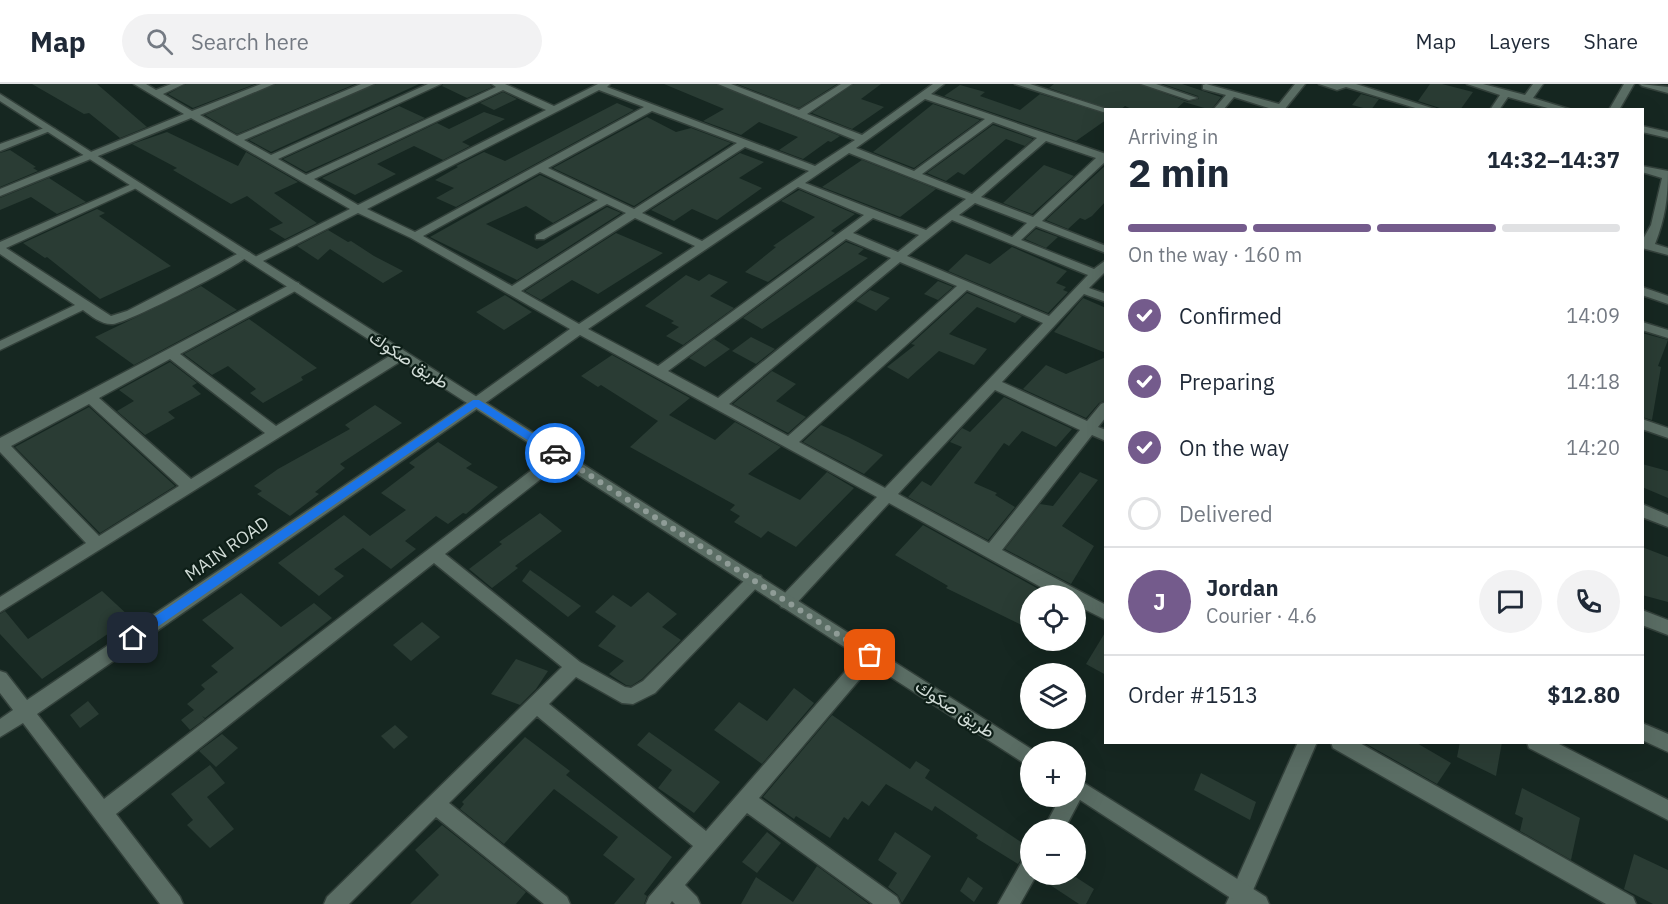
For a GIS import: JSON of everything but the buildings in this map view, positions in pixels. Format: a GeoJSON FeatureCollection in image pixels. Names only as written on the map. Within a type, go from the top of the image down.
{"type":"FeatureCollection","features":[{"type":"Feature","properties":{"kind":"street"},"geometry":{"type":"LineString","coordinates":[[139,84],[358,209],[415,236],[579,329],[1053,585]]}},
{"type":"Feature","properties":{"kind":"street"},"geometry":{"type":"LineString","coordinates":[[156,93],[179,84]]}},
{"type":"Feature","properties":{"kind":"street"},"geometry":{"type":"LineString","coordinates":[[0,194],[90,155],[269,84]]}},
{"type":"Feature","properties":{"kind":"street"},"geometry":{"type":"LineString","coordinates":[[237,140],[369,84]]}},
{"type":"Feature","properties":{"kind":"street"},"geometry":{"type":"LineString","coordinates":[[270,159],[436,84]]}},
{"type":"Feature","properties":{"kind":"street"},"geometry":{"type":"LineString","coordinates":[[723,84],[863,139]]}},
{"type":"Feature","properties":{"kind":"street"},"geometry":{"type":"LineString","coordinates":[[736,89],[747,84]]}},
{"type":"Feature","properties":{"kind":"street"},"geometry":{"type":"LineString","coordinates":[[801,113],[847,84]]}},
{"type":"Feature","properties":{"kind":"street","name":"MAIN ROAD"},"geometry":{"type":"LineString","coordinates":[[0,729],[476,403],[579,329],[863,139],[939,84]]}},
{"type":"Feature","properties":{"kind":"street"},"geometry":{"type":"LineString","coordinates":[[1020,84],[1041,87],[1104,109]]}},
{"type":"Feature","properties":{"kind":"street"},"geometry":{"type":"LineString","coordinates":[[1146,84],[1192,98]]}},
{"type":"Feature","properties":{"kind":"street"},"geometry":{"type":"LineString","coordinates":[[1182,108],[1207,86],[1280,108],[1300,84]]}},
{"type":"Feature","properties":{"kind":"street"},"geometry":{"type":"LineString","coordinates":[[1324,84],[1337,87],[1345,84],[1427,108]]}},
{"type":"Feature","properties":{"kind":"street"},"geometry":{"type":"LineString","coordinates":[[1472,84],[1561,108]]}},
{"type":"Feature","properties":{"kind":"street"},"geometry":{"type":"LineString","coordinates":[[1527,99],[1538,84]]}},
{"type":"Feature","properties":{"kind":"street"},"geometry":{"type":"LineString","coordinates":[[1615,108],[1629,84]]}},
{"type":"Feature","properties":{"kind":"street"},"geometry":{"type":"LineString","coordinates":[[1645,84],[1668,90]]}},
{"type":"Feature","properties":{"kind":"street"},"geometry":{"type":"LineString","coordinates":[[306,179],[500,85],[554,110]]}},
{"type":"Feature","properties":{"kind":"street"},"geometry":{"type":"LineString","coordinates":[[0,248],[106,319],[118,319],[358,209],[602,86],[650,108],[816,170]]}},
{"type":"Feature","properties":{"kind":"street"},"geometry":{"type":"LineString","coordinates":[[1495,108],[1506,93]]}},
{"type":"Feature","properties":{"kind":"street"},"geometry":{"type":"LineString","coordinates":[[1220,108],[1232,94]]}},
{"type":"Feature","properties":{"kind":"street"},"geometry":{"type":"LineString","coordinates":[[923,95],[1104,158],[1014,241]]}},
{"type":"Feature","properties":{"kind":"street","name":"طريق صكوك"},"geometry":{"type":"LineString","coordinates":[[0,97],[1020,752]]}},
{"type":"Feature","properties":{"kind":"street"},"geometry":{"type":"LineString","coordinates":[[415,236],[650,108]]}},
{"type":"Feature","properties":{"kind":"street"},"geometry":{"type":"LineString","coordinates":[[915,175],[990,120]]}},
{"type":"Feature","properties":{"kind":"street"},"geometry":{"type":"LineString","coordinates":[[0,148],[50,129]]}},
{"type":"Feature","properties":{"kind":"street"},"geometry":{"type":"LineString","coordinates":[[1644,129],[1668,135]]}},
{"type":"Feature","properties":{"kind":"street"},"geometry":{"type":"LineString","coordinates":[[720,404],[974,198],[1044,137]]}},
{"type":"Feature","properties":{"kind":"street"},"geometry":{"type":"LineString","coordinates":[[512,291],[744,143]]}},
{"type":"Feature","properties":{"kind":"street"},"geometry":{"type":"LineString","coordinates":[[848,149],[1104,249]]}},
{"type":"Feature","properties":{"kind":"street"},"geometry":{"type":"LineString","coordinates":[[540,168],[703,246]]}},
{"type":"Feature","properties":{"kind":"street"},"geometry":{"type":"LineString","coordinates":[[1644,170],[1668,176],[1662,227],[1645,245],[1668,252]]}},
{"type":"Feature","properties":{"kind":"street"},"geometry":{"type":"LineString","coordinates":[[797,183],[927,234]]}},
{"type":"Feature","properties":{"kind":"street"},"geometry":{"type":"LineString","coordinates":[[0,248],[138,185]]}},
{"type":"Feature","properties":{"kind":"street"},"geometry":{"type":"LineString","coordinates":[[540,237],[606,200]]}},
{"type":"Feature","properties":{"kind":"street"},"geometry":{"type":"LineString","coordinates":[[660,371],[872,214]]}},
{"type":"Feature","properties":{"kind":"street"},"geometry":{"type":"LineString","coordinates":[[951,216],[1095,274]]}},
{"type":"Feature","properties":{"kind":"street"},"geometry":{"type":"LineString","coordinates":[[845,234],[1050,321]]}},
{"type":"Feature","properties":{"kind":"street"},"geometry":{"type":"LineString","coordinates":[[787,602],[1104,265]]}},
{"type":"Feature","properties":{"kind":"street"},"geometry":{"type":"LineString","coordinates":[[790,442],[965,285]]}},
{"type":"Feature","properties":{"kind":"street"},"geometry":{"type":"LineString","coordinates":[[98,544],[1,444],[295,286]]}},
{"type":"Feature","properties":{"kind":"street"},"geometry":{"type":"LineString","coordinates":[[1081,289],[1104,297]]}},
{"type":"Feature","properties":{"kind":"street"},"geometry":{"type":"LineString","coordinates":[[1644,292],[1668,300]]}},
{"type":"Feature","properties":{"kind":"street"},"geometry":{"type":"LineString","coordinates":[[0,346],[84,305]]}},
{"type":"Feature","properties":{"kind":"street"},"geometry":{"type":"LineString","coordinates":[[1644,327],[1668,334]]}},
{"type":"Feature","properties":{"kind":"street"},"geometry":{"type":"LineString","coordinates":[[170,353],[275,433]]}},
{"type":"Feature","properties":{"kind":"street"},"geometry":{"type":"LineString","coordinates":[[0,605],[401,355]]}},
{"type":"Feature","properties":{"kind":"street"},"geometry":{"type":"LineString","coordinates":[[992,383],[1104,435]]}},
{"type":"Feature","properties":{"kind":"street"},"geometry":{"type":"LineString","coordinates":[[90,397],[190,487]]}},
{"type":"Feature","properties":{"kind":"street"},"geometry":{"type":"LineString","coordinates":[[991,552],[1104,409]]}},
{"type":"Feature","properties":{"kind":"street"},"geometry":{"type":"LineString","coordinates":[[1644,425],[1668,433]]}},
{"type":"Feature","properties":{"kind":"street"},"geometry":{"type":"LineString","coordinates":[[104,811],[560,456]]}},
{"type":"Feature","properties":{"kind":"street"},"geometry":{"type":"LineString","coordinates":[[1644,511],[1668,521]]}},
{"type":"Feature","properties":{"kind":"street"},"geometry":{"type":"LineString","coordinates":[[434,554],[574,667],[622,695],[633,696],[649,687],[755,581]]}},
{"type":"Feature","properties":{"kind":"street"},"geometry":{"type":"LineString","coordinates":[[1086,602],[1104,612]]}},
{"type":"Feature","properties":{"kind":"street"},"geometry":{"type":"LineString","coordinates":[[1644,618],[1668,628]]}},
{"type":"Feature","properties":{"kind":"street"},"geometry":{"type":"LineString","coordinates":[[656,904],[870,655]]}},
{"type":"Feature","properties":{"kind":"street"},"geometry":{"type":"LineString","coordinates":[[334,904],[574,667]]}},
{"type":"Feature","properties":{"kind":"street"},"geometry":{"type":"LineString","coordinates":[[0,679],[104,811],[173,904]]}},
{"type":"Feature","properties":{"kind":"street"},"geometry":{"type":"LineString","coordinates":[[536,704],[707,845]]}},
{"type":"Feature","properties":{"kind":"street"},"geometry":{"type":"LineString","coordinates":[[1644,732],[1668,743]]}},
{"type":"Feature","properties":{"kind":"street"},"geometry":{"type":"LineString","coordinates":[[1238,898],[1307,744]]}},
{"type":"Feature","properties":{"kind":"street"},"geometry":{"type":"LineString","coordinates":[[1344,744],[1626,904]]}},
{"type":"Feature","properties":{"kind":"street"},"geometry":{"type":"LineString","coordinates":[[1540,744],[1668,810]]}},
{"type":"Feature","properties":{"kind":"street"},"geometry":{"type":"LineString","coordinates":[[1086,798],[1238,898],[1259,904]]}},
{"type":"Feature","properties":{"kind":"street"},"geometry":{"type":"LineString","coordinates":[[745,800],[890,904]]}},
{"type":"Feature","properties":{"kind":"street"},"geometry":{"type":"LineString","coordinates":[[435,804],[560,904]]}},
{"type":"Feature","properties":{"kind":"street"},"geometry":{"type":"LineString","coordinates":[[1008,904],[1020,884]]}},
{"type":"Feature","properties":{"kind":"street"},"geometry":{"type":"LineString","coordinates":[[671,886],[690,904]]}},
{"type":"Feature","properties":{"kind":"way so far"},"geometry":{"type":"LineString","coordinates":[[555,453],[870,655]]}},
{"type":"Feature","properties":{"kind":"route"},"geometry":{"type":"LineString","coordinates":[[133,638],[476,403],[555,453]]}}]}
